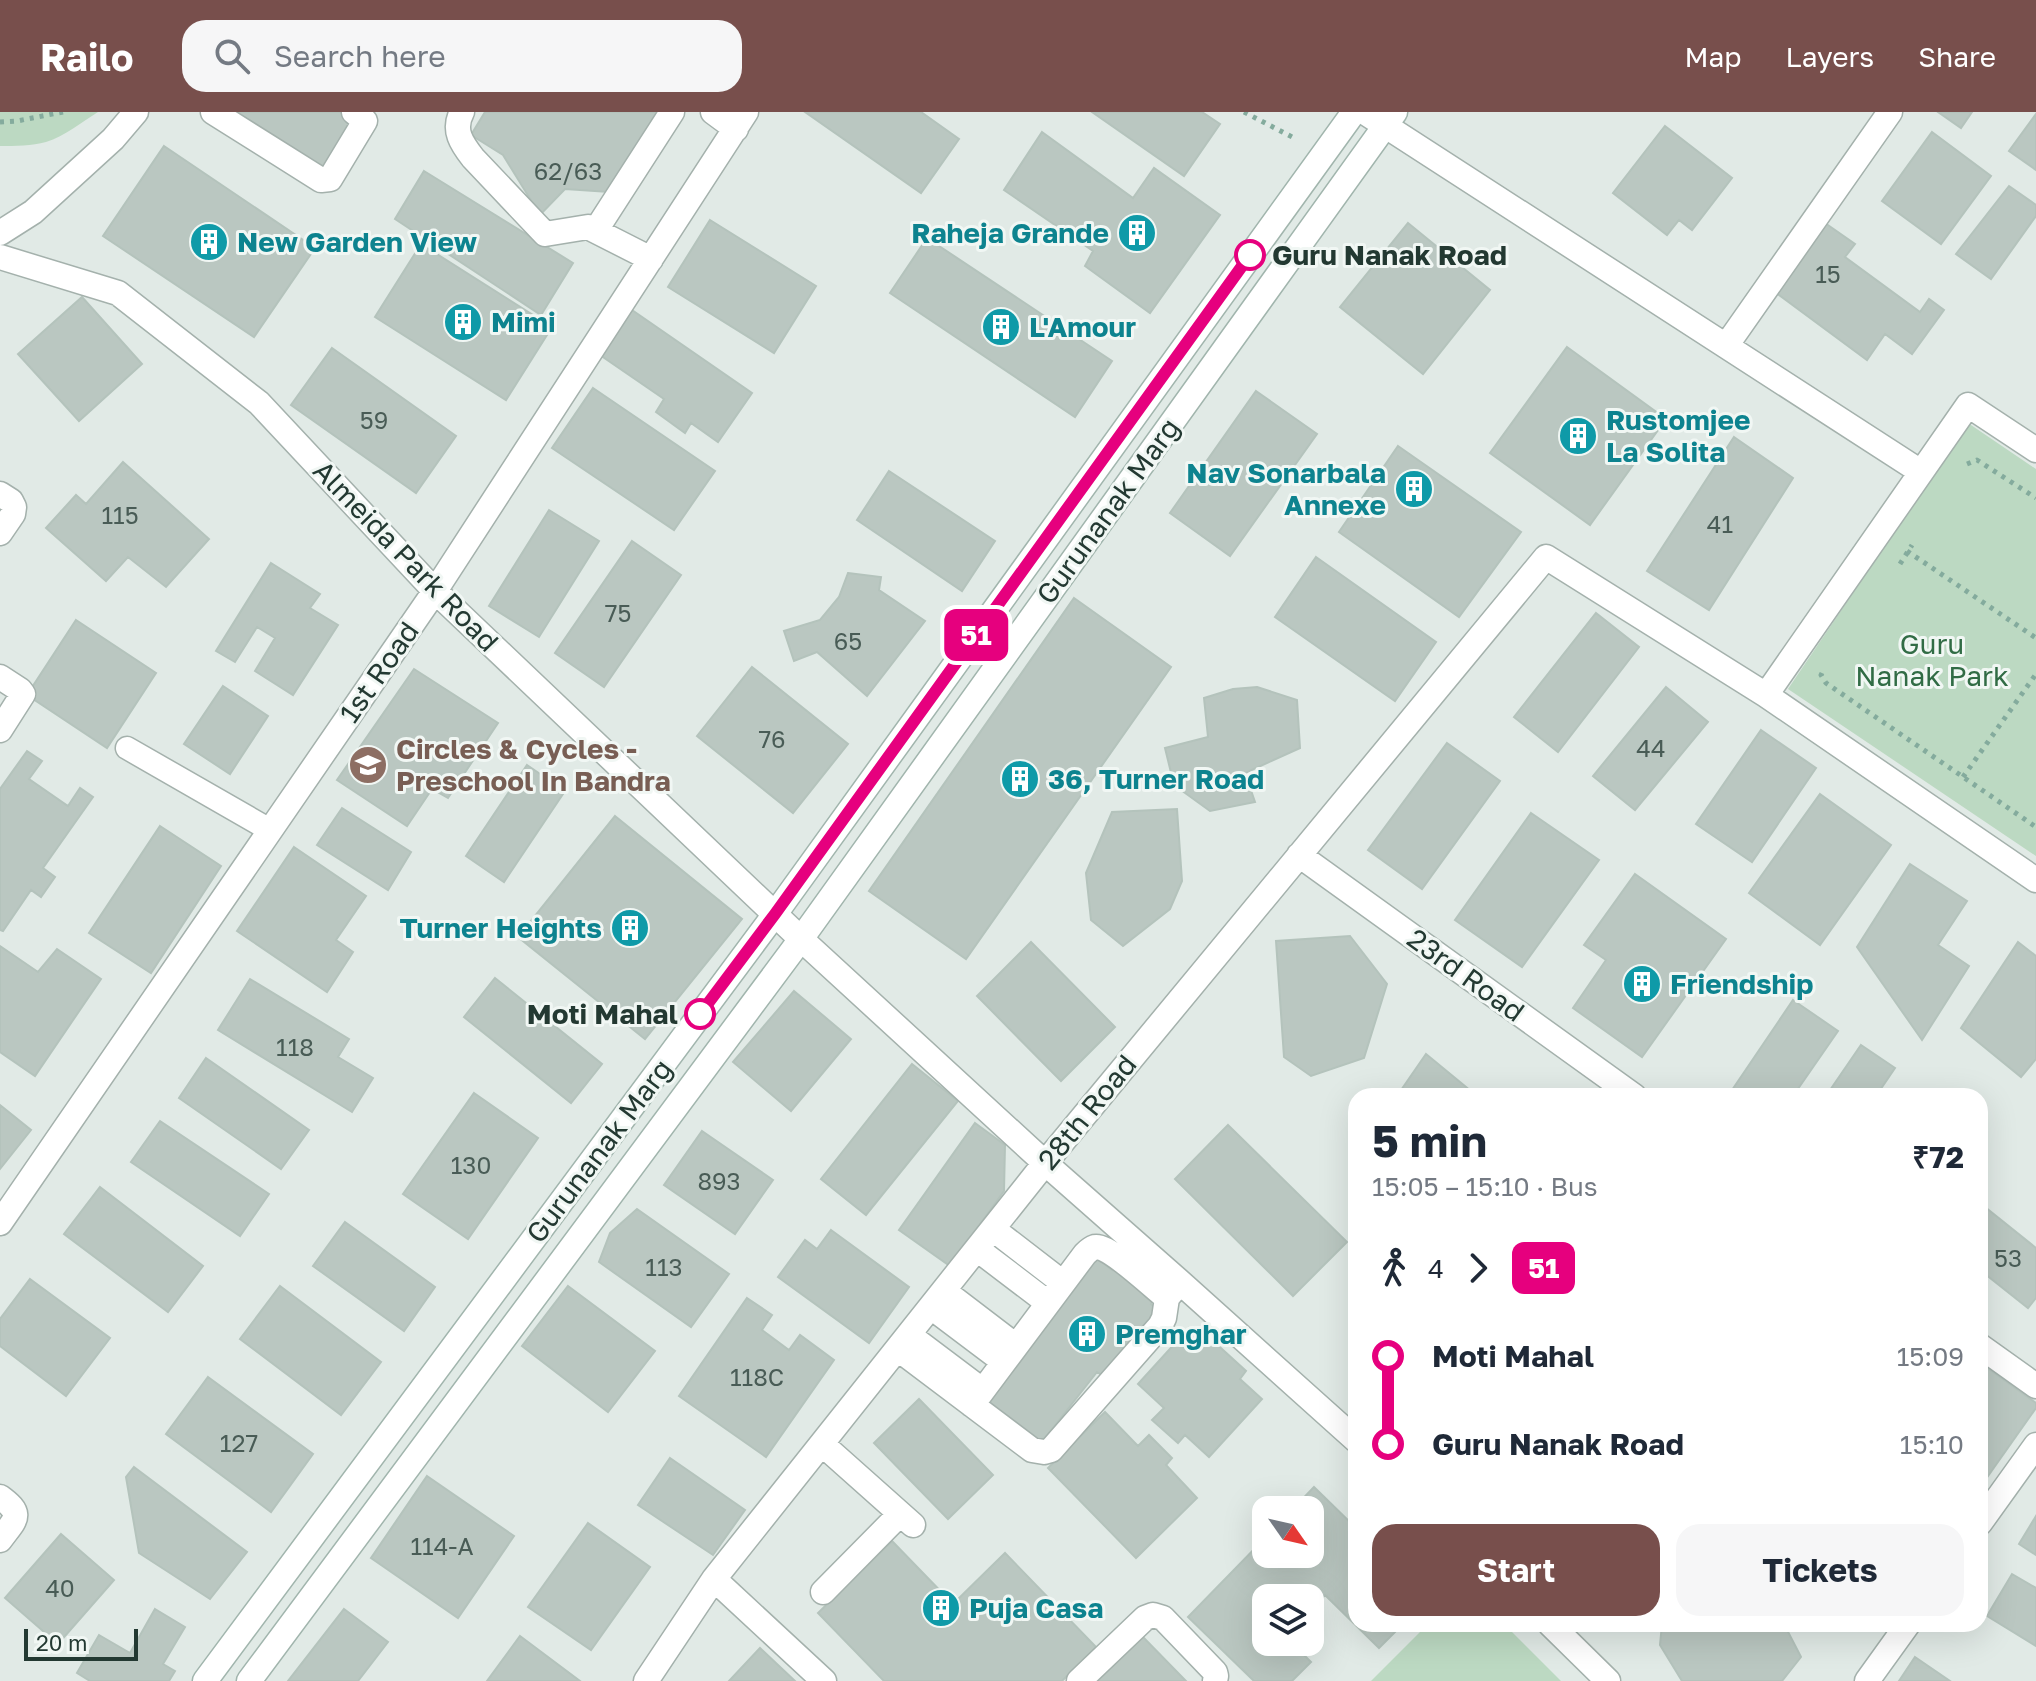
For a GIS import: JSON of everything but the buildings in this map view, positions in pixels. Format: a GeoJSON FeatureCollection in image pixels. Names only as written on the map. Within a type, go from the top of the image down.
{"type":"FeatureCollection","features":[{"type":"Feature","properties":{"kind":"street"},"geometry":{"type":"LineString","coordinates":[[0,233],[33,212],[113,139],[136,112]]}},
{"type":"Feature","properties":{"kind":"street"},"geometry":{"type":"LineString","coordinates":[[213,112],[321,180],[330,179],[365,121],[354,112]]}},
{"type":"Feature","properties":{"kind":"street"},"geometry":{"type":"LineString","coordinates":[[462,112],[458,119],[457,135],[463,145],[545,234],[588,227],[651,259]]}},
{"type":"Feature","properties":{"kind":"street"},"geometry":{"type":"LineString","coordinates":[[596,230],[672,112]]}},
{"type":"Feature","properties":{"kind":"street"},"geometry":{"type":"LineString","coordinates":[[713,112],[741,120]]}},
{"type":"Feature","properties":{"kind":"street","name":"Gurunanak Marg"},"geometry":{"type":"LineString","coordinates":[[208,1680],[775,914],[1354,112]]}},
{"type":"Feature","properties":{"kind":"street"},"geometry":{"type":"LineString","coordinates":[[1364,112],[1390,119],[1726,346],[1921,472]]}},
{"type":"Feature","properties":{"kind":"street"},"geometry":{"type":"LineString","coordinates":[[1726,346],[1890,112]]}},
{"type":"Feature","properties":{"kind":"street","name":"Gurunanak Marg"},"geometry":{"type":"LineString","coordinates":[[249,1681],[801,939],[1390,119]]}},
{"type":"Feature","properties":{"kind":"street","name":"1st Road"},"geometry":{"type":"LineString","coordinates":[[0,1223],[435,591],[741,120]]}},
{"type":"Feature","properties":{"kind":"street","name":"Almeida Park Road"},"geometry":{"type":"LineString","coordinates":[[0,257],[118,293],[259,403],[435,591],[801,939],[1045,1163],[1174,1290]]}},
{"type":"Feature","properties":{"kind":"street"},"geometry":{"type":"LineString","coordinates":[[2036,450],[1968,405],[1766,695],[2036,880]]}},
{"type":"Feature","properties":{"kind":"street"},"geometry":{"type":"LineString","coordinates":[[0,494],[14,507],[13,514],[0,533]]}},
{"type":"Feature","properties":{"kind":"street","name":"28th Road"},"geometry":{"type":"LineString","coordinates":[[646,1681],[714,1579],[1045,1163],[1546,557],[1766,695]]}},
{"type":"Feature","properties":{"kind":"street"},"geometry":{"type":"LineString","coordinates":[[0,677],[23,694],[0,730]]}},
{"type":"Feature","properties":{"kind":"street","name":"23rd Road"},"geometry":{"type":"LineString","coordinates":[[1299,855],[1623,1088]]}},
{"type":"Feature","properties":{"kind":"street"},"geometry":{"type":"LineString","coordinates":[[993,1229],[1055,1293]]}},
{"type":"Feature","properties":{"kind":"street"},"geometry":{"type":"LineString","coordinates":[[977,1398],[1085,1254],[1095,1247],[1102,1247],[1174,1290],[1348,1433]]}},
{"type":"Feature","properties":{"kind":"street"},"geometry":{"type":"LineString","coordinates":[[977,1249],[1055,1293]]}},
{"type":"Feature","properties":{"kind":"street"},"geometry":{"type":"LineString","coordinates":[[903,1342],[977,1398],[1032,1450],[1044,1452],[1051,1450],[1160,1326],[1174,1290]]}},
{"type":"Feature","properties":{"kind":"street"},"geometry":{"type":"LineString","coordinates":[[937,1299],[1010,1354]]}},
{"type":"Feature","properties":{"kind":"street"},"geometry":{"type":"LineString","coordinates":[[1988,1352],[2036,1386]]}},
{"type":"Feature","properties":{"kind":"street"},"geometry":{"type":"LineString","coordinates":[[822,1444],[906,1520],[823,1592]]}},
{"type":"Feature","properties":{"kind":"street"},"geometry":{"type":"LineString","coordinates":[[1988,1512],[2036,1445]]}},
{"type":"Feature","properties":{"kind":"street"},"geometry":{"type":"LineString","coordinates":[[0,1497],[15,1510],[16,1516],[0,1540]]}},
{"type":"Feature","properties":{"kind":"street"},"geometry":{"type":"LineString","coordinates":[[714,1579],[824,1681]]}},
{"type":"Feature","properties":{"kind":"street"},"geometry":{"type":"LineString","coordinates":[[1079,1681],[1145,1618],[1153,1615],[1163,1618],[1215,1672],[1215,1681]]}},
{"type":"Feature","properties":{"kind":"street"},"geometry":{"type":"LineString","coordinates":[[1558,1632],[1608,1681]]}},
{"type":"Feature","properties":{"kind":"street"},"geometry":{"type":"LineString","coordinates":[[1867,1681],[1902,1632]]}},
{"type":"Feature","properties":{"kind":"lane"},"geometry":{"type":"LineString","coordinates":[[127,748],[270,830]]}},
{"type":"Feature","properties":{"kind":"path"},"geometry":{"type":"LineString","coordinates":[[0,122],[63,112]]}},
{"type":"Feature","properties":{"kind":"path"},"geometry":{"type":"LineString","coordinates":[[1244,112],[1323,154]]}},
{"type":"Feature","properties":{"kind":"path"},"geometry":{"type":"LineString","coordinates":[[1967,464],[1977,460],[2036,498]]}},
{"type":"Feature","properties":{"kind":"path"},"geometry":{"type":"LineString","coordinates":[[1899,564],[1917,539]]}},
{"type":"Feature","properties":{"kind":"path"},"geometry":{"type":"LineString","coordinates":[[1908,552],[2036,638]]}},
{"type":"Feature","properties":{"kind":"path"},"geometry":{"type":"LineString","coordinates":[[1829,662],[1821,675],[1826,683],[2036,827]]}},
{"type":"Feature","properties":{"kind":"path"},"geometry":{"type":"LineString","coordinates":[[1963,777],[2036,674]]}},
{"type":"Feature","properties":{"kind":"green space"},"geometry":{"type":"Polygon","coordinates":[[[0,112],[98,112],[67,133],[46,142],[0,146],[0,112]]]}},
{"type":"Feature","properties":{"kind":"green space","name":"Guru Nanak Park"},"geometry":{"type":"Polygon","coordinates":[[[1968,423],[2036,469],[2036,856],[1788,689],[1968,423]]]}},
{"type":"Feature","properties":{"kind":"green space"},"geometry":{"type":"Polygon","coordinates":[[[1420,1632],[1512,1632],[1561,1681],[1371,1681],[1420,1632]]]}},
{"type":"Feature","properties":{"kind":"bus line","name":"51"},"geometry":{"type":"LineString","coordinates":[[700,1014],[1250,255]]}},
{"type":"Feature","properties":{"kind":"place","name":"Raheja Grande"},"geometry":{"type":"Point","coordinates":[1137,233]}},
{"type":"Feature","properties":{"kind":"place","name":"New Garden View"},"geometry":{"type":"Point","coordinates":[209,242]}},
{"type":"Feature","properties":{"kind":"place","name":"Guru Nanak Road"},"geometry":{"type":"Point","coordinates":[1250,255]}},
{"type":"Feature","properties":{"kind":"place","name":"Mimi"},"geometry":{"type":"Point","coordinates":[463,322]}},
{"type":"Feature","properties":{"kind":"place","name":"L'Amour"},"geometry":{"type":"Point","coordinates":[1001,327]}},
{"type":"Feature","properties":{"kind":"place","name":"Rustomjee La Solita"},"geometry":{"type":"Point","coordinates":[1578,436]}},
{"type":"Feature","properties":{"kind":"place","name":"Nav Sonarbala Annexe"},"geometry":{"type":"Point","coordinates":[1414,489]}},
{"type":"Feature","properties":{"kind":"place","name":"Circles & Cycles - Preschool In Bandra"},"geometry":{"type":"Point","coordinates":[368,765]}},
{"type":"Feature","properties":{"kind":"place","name":"36, Turner Road"},"geometry":{"type":"Point","coordinates":[1020,779]}},
{"type":"Feature","properties":{"kind":"place","name":"Turner Heights"},"geometry":{"type":"Point","coordinates":[630,928]}},
{"type":"Feature","properties":{"kind":"place","name":"Friendship"},"geometry":{"type":"Point","coordinates":[1642,984]}},
{"type":"Feature","properties":{"kind":"place","name":"Moti Mahal"},"geometry":{"type":"Point","coordinates":[700,1014]}},
{"type":"Feature","properties":{"kind":"place","name":"Premghar"},"geometry":{"type":"Point","coordinates":[1087,1334]}},
{"type":"Feature","properties":{"kind":"place","name":"Puja Casa"},"geometry":{"type":"Point","coordinates":[941,1608]}}]}
